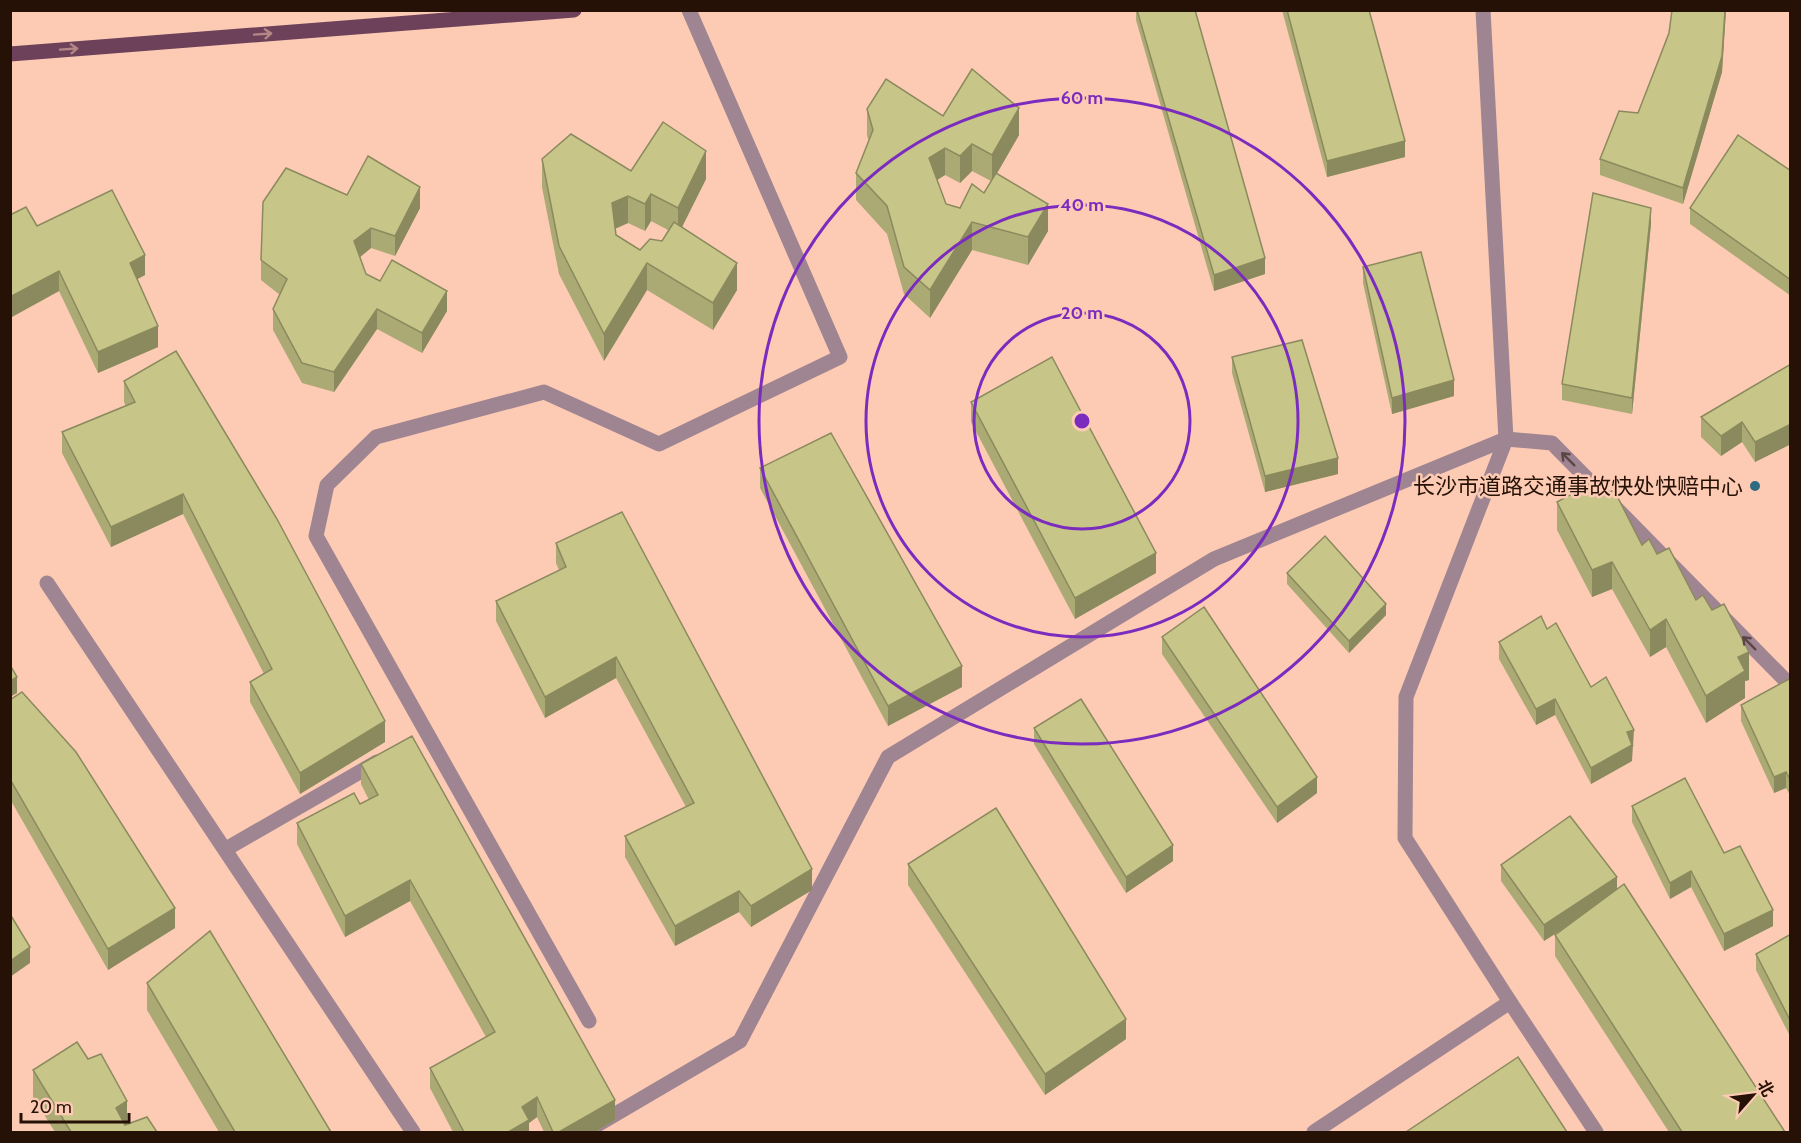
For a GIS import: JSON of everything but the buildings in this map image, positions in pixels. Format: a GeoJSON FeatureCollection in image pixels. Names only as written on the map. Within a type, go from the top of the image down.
{"type":"FeatureCollection","features":[{"type":"Feature","properties":{"kind":"main road"},"geometry":{"type":"LineString","coordinates":[[10,54],[574,10]]}},
{"type":"Feature","properties":{"kind":"street"},"geometry":{"type":"LineString","coordinates":[[589,1021],[421,736],[316,536],[327,484],[376,437],[544,392],[659,444],[840,357],[689,10]]}},
{"type":"Feature","properties":{"kind":"street"},"geometry":{"type":"LineString","coordinates":[[1484,10],[1506,439],[1406,697],[1405,838],[1596,1132]]}},
{"type":"Feature","properties":{"kind":"street"},"geometry":{"type":"LineString","coordinates":[[585,1132],[740,1041],[888,757],[1214,559],[1506,439],[1552,443],[1791,685]]}},
{"type":"Feature","properties":{"kind":"street"},"geometry":{"type":"LineString","coordinates":[[47,582],[413,1132]]}},
{"type":"Feature","properties":{"kind":"street"},"geometry":{"type":"LineString","coordinates":[[226,849],[386,756]]}},
{"type":"Feature","properties":{"kind":"street"},"geometry":{"type":"LineString","coordinates":[[1314,1132],[1510,1002]]}},
{"type":"Feature","properties":{"kind":"place","name":"长沙市道路交通事故快处快赔中心"},"geometry":{"type":"Point","coordinates":[1755,486]}}]}
